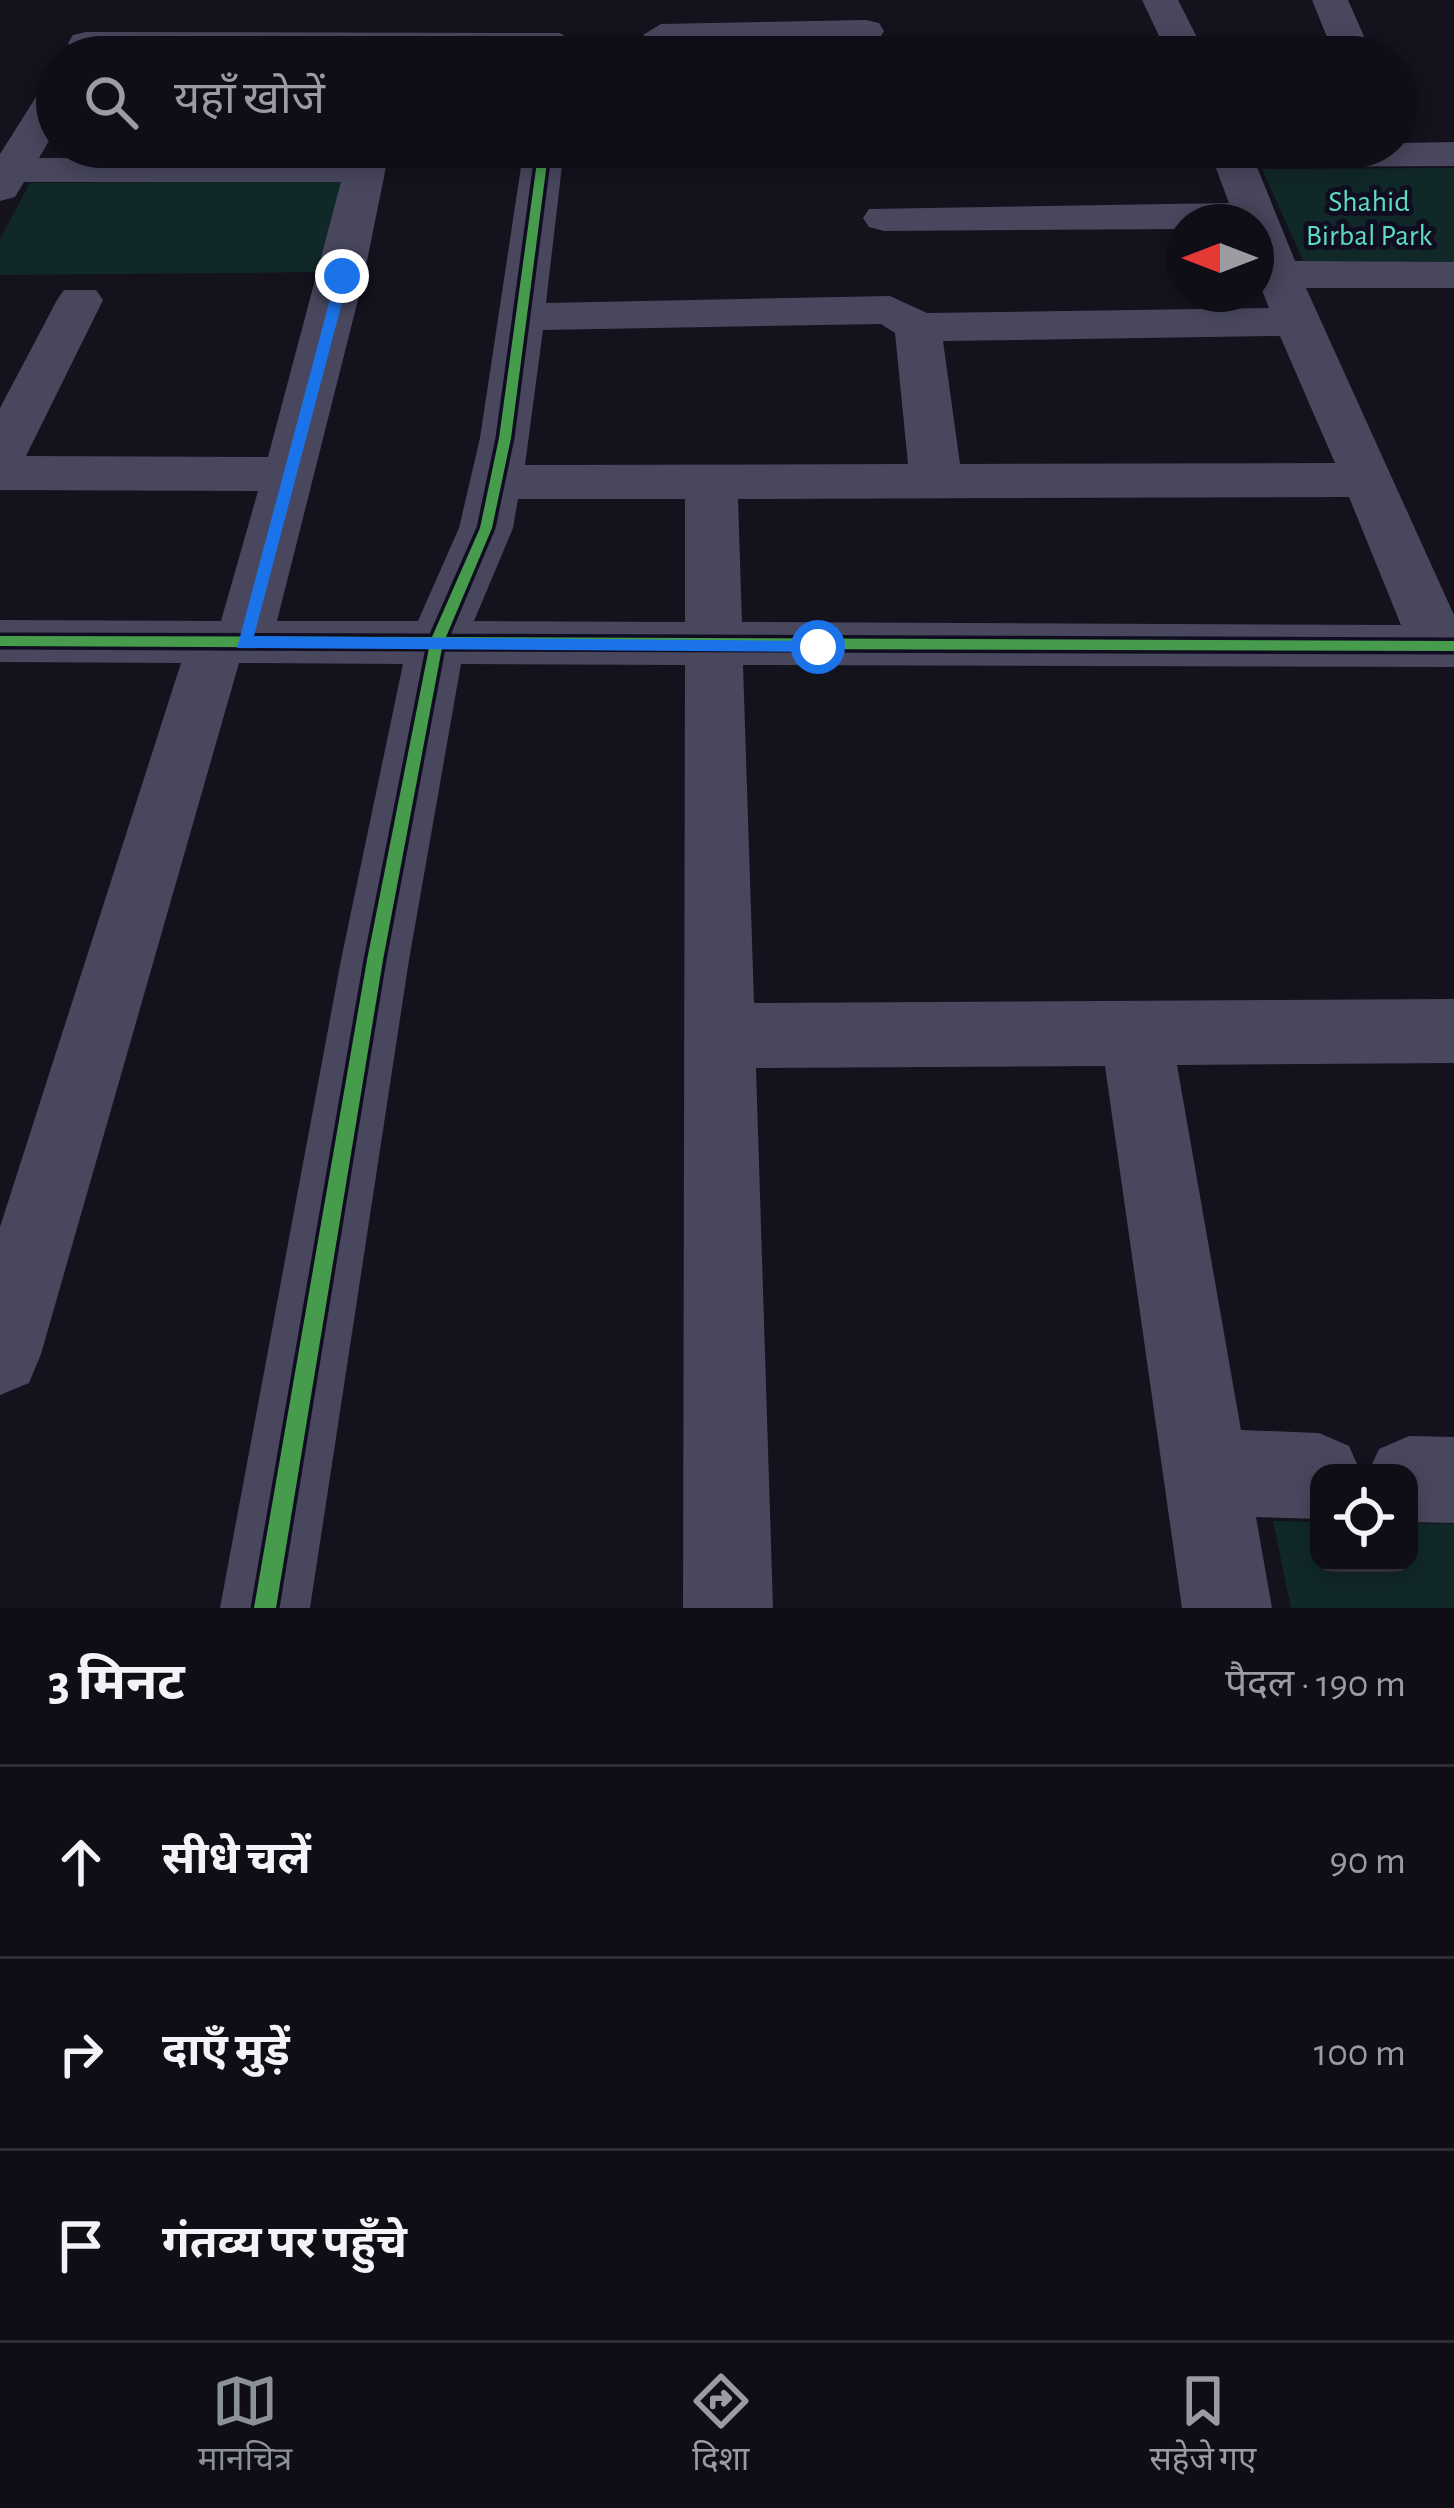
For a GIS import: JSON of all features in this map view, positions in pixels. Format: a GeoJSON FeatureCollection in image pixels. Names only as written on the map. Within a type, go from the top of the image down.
{"type":"FeatureCollection","features":[{"type":"Feature","properties":{"kind":"street"},"geometry":{"type":"LineString","coordinates":[[90,36],[112,0]]}},
{"type":"Feature","properties":{"kind":"street"},"geometry":{"type":"LineString","coordinates":[[561,36],[567,0]]}},
{"type":"Feature","properties":{"kind":"street"},"geometry":{"type":"LineString","coordinates":[[1160,0],[1178,36]]}},
{"type":"Feature","properties":{"kind":"street"},"geometry":{"type":"LineString","coordinates":[[1330,0],[1345,36]]}},
{"type":"Feature","properties":{"kind":"street"},"geometry":{"type":"LineString","coordinates":[[820,36],[866,29]]}},
{"type":"Feature","properties":{"kind":"street"},"geometry":{"type":"LineString","coordinates":[[661,30],[701,36]]}},
{"type":"Feature","properties":{"kind":"street"},"geometry":{"type":"LineString","coordinates":[[9,163],[36,124]]}},
{"type":"Feature","properties":{"kind":"street"},"geometry":{"type":"LineString","coordinates":[[1418,146],[1454,154]]}},
{"type":"Feature","properties":{"kind":"street"},"geometry":{"type":"LineString","coordinates":[[0,1354],[289,474],[366,168]]}},
{"type":"Feature","properties":{"kind":"street"},"geometry":{"type":"LineString","coordinates":[[265,1608],[375,960],[436,645],[486,528],[541,168]]}},
{"type":"Feature","properties":{"kind":"street"},"geometry":{"type":"LineString","coordinates":[[881,168],[884,218],[936,482]]}},
{"type":"Feature","properties":{"kind":"street"},"geometry":{"type":"LineString","coordinates":[[1236,168],[1250,204]]}},
{"type":"Feature","properties":{"kind":"street"},"geometry":{"type":"LineString","coordinates":[[884,218],[1166,216]]}},
{"type":"Feature","properties":{"kind":"street"},"geometry":{"type":"LineString","coordinates":[[0,641],[1447,646],[1274,264]]}},
{"type":"Feature","properties":{"kind":"street"},"geometry":{"type":"LineString","coordinates":[[1278,274],[1454,274]]}},
{"type":"Feature","properties":{"kind":"street"},"geometry":{"type":"LineString","coordinates":[[0,456],[80,300]]}},
{"type":"Feature","properties":{"kind":"street"},"geometry":{"type":"LineString","coordinates":[[518,317],[1297,322]]}},
{"type":"Feature","properties":{"kind":"street"},"geometry":{"type":"LineString","coordinates":[[0,473],[289,474]]}},
{"type":"Feature","properties":{"kind":"street"},"geometry":{"type":"LineString","coordinates":[[495,482],[1368,480]]}},
{"type":"Feature","properties":{"kind":"street"},"geometry":{"type":"LineString","coordinates":[[711,482],[718,646],[728,1608]]}},
{"type":"Feature","properties":{"kind":"street"},"geometry":{"type":"LineString","coordinates":[[722,1036],[1454,1031]]}},
{"type":"Feature","properties":{"kind":"street"},"geometry":{"type":"LineString","coordinates":[[1136,1033],[1226,1608]]}},
{"type":"Feature","properties":{"kind":"street"},"geometry":{"type":"LineString","coordinates":[[1204,1472],[1310,1476]]}},
{"type":"Feature","properties":{"kind":"street"},"geometry":{"type":"LineString","coordinates":[[1418,1479],[1454,1480]]}},
{"type":"Feature","properties":{"kind":"green space","name":"Shahid Birbal Park"},"geometry":{"type":"Polygon","coordinates":[[[1454,168],[1454,267],[1306,267],[1262,169],[1454,168]]]}},
{"type":"Feature","properties":{"kind":"green space"},"geometry":{"type":"Polygon","coordinates":[[[354,181],[328,272],[0,275],[0,239],[30,183],[354,181]]]}},
{"type":"Feature","properties":{"kind":"green space"},"geometry":{"type":"Polygon","coordinates":[[[1273,1521],[1310,1522],[1310,1572],[1418,1572],[1418,1523],[1454,1524],[1454,1608],[1291,1608],[1273,1521]]]}},
{"type":"Feature","properties":{"kind":"cycle path"},"geometry":{"type":"LineString","coordinates":[[265,1608],[375,960],[436,645],[486,528],[505,438],[541,168]]}},
{"type":"Feature","properties":{"kind":"cycle path"},"geometry":{"type":"LineString","coordinates":[[0,641],[1454,646]]}},
{"type":"Feature","properties":{"kind":"route"},"geometry":{"type":"LineString","coordinates":[[342,276],[243,643],[818,647]]}}]}
